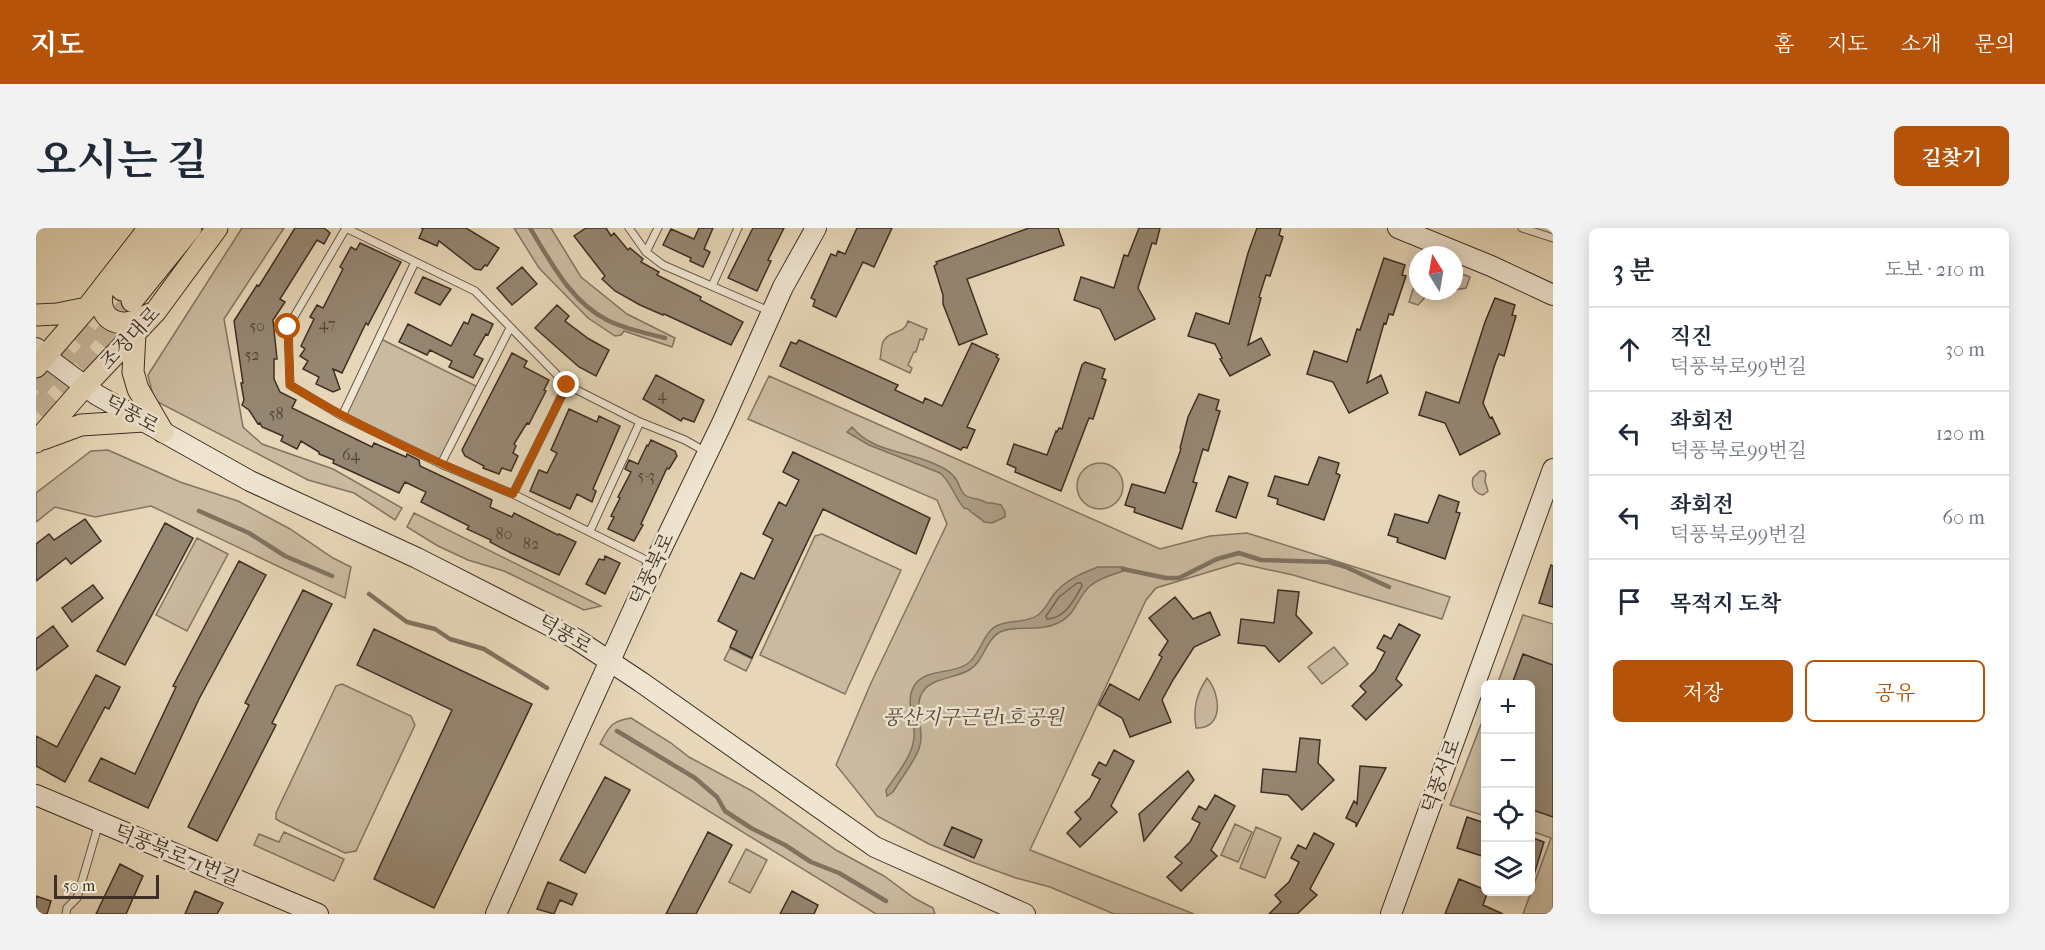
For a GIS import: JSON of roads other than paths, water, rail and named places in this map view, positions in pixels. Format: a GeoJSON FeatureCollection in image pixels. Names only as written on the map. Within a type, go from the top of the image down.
{"type":"FeatureCollection","features":[{"type":"Feature","properties":{"kind":"main road","name":"조정대로"},"geometry":{"type":"LineString","coordinates":[[119,293],[149,228]]}},
{"type":"Feature","properties":{"kind":"main road","name":"조정대로"},"geometry":{"type":"LineString","coordinates":[[119,293],[169,228]]}},
{"type":"Feature","properties":{"kind":"main road","name":"조정대로"},"geometry":{"type":"LineString","coordinates":[[39,357],[87,308],[119,293],[191,228]]}},
{"type":"Feature","properties":{"kind":"main road","name":"조정대로"},"geometry":{"type":"LineString","coordinates":[[36,442],[156,311],[216,228]]}},
{"type":"Feature","properties":{"kind":"main road"},"geometry":{"type":"LineString","coordinates":[[119,293],[100,299],[103,310],[114,321],[124,323],[156,311]]}},
{"type":"Feature","properties":{"kind":"main road"},"geometry":{"type":"LineString","coordinates":[[36,315],[57,314],[87,308]]}},
{"type":"Feature","properties":{"kind":"main road"},"geometry":{"type":"LineString","coordinates":[[36,442],[81,425],[154,427],[133,372],[135,333]]}},
{"type":"Feature","properties":{"kind":"street","name":"덕풍북로"},"geometry":{"type":"LineString","coordinates":[[496,914],[783,286],[816,228]]}},
{"type":"Feature","properties":{"kind":"street"},"geometry":{"type":"LineString","coordinates":[[1398,228],[1480,261],[1553,296]]}},
{"type":"Feature","properties":{"kind":"street","name":"덕풍로"},"geometry":{"type":"LineString","coordinates":[[39,357],[98,395],[250,481],[417,558],[576,639],[875,847],[1025,914]]}},
{"type":"Feature","properties":{"kind":"street","name":"덕풍서로"},"geometry":{"type":"LineString","coordinates":[[1391,914],[1553,469]]}},
{"type":"Feature","properties":{"kind":"street","name":"덕풍북로71번길"},"geometry":{"type":"LineString","coordinates":[[36,795],[318,914]]}},
{"type":"Feature","properties":{"kind":"lane"},"geometry":{"type":"LineString","coordinates":[[654,564],[513,494],[441,464],[342,416],[290,385],[288,327],[346,228],[475,291],[567,385],[708,453]]}},
{"type":"Feature","properties":{"kind":"lane"},"geometry":{"type":"LineString","coordinates":[[629,228],[646,252],[663,265],[771,312]]}},
{"type":"Feature","properties":{"kind":"lane"},"geometry":{"type":"LineString","coordinates":[[646,252],[658,228]]}},
{"type":"Feature","properties":{"kind":"lane"},"geometry":{"type":"LineString","coordinates":[[712,286],[738,228]]}},
{"type":"Feature","properties":{"kind":"lane"},"geometry":{"type":"LineString","coordinates":[[1522,228],[1553,238]]}},
{"type":"Feature","properties":{"kind":"lane"},"geometry":{"type":"LineString","coordinates":[[342,416],[415,262]]}},
{"type":"Feature","properties":{"kind":"lane"},"geometry":{"type":"LineString","coordinates":[[441,464],[510,328]]}},
{"type":"Feature","properties":{"kind":"lane"},"geometry":{"type":"LineString","coordinates":[[513,494],[567,385]]}},
{"type":"Feature","properties":{"kind":"lane"},"geometry":{"type":"LineString","coordinates":[[590,531],[640,422]]}},
{"type":"Feature","properties":{"kind":"lane"},"geometry":{"type":"LineString","coordinates":[[66,914],[67,908],[77,898],[99,823]]}},
{"type":"Feature","properties":{"kind":"water"},"geometry":{"type":"Polygon","coordinates":[[[852,427],[861,436],[881,447],[926,460],[945,469],[954,477],[965,495],[987,503],[1001,505],[1005,517],[992,523],[984,522],[964,508],[940,473],[869,445],[847,432],[852,427]]]}},
{"type":"Feature","properties":{"kind":"water"},"geometry":{"type":"Polygon","coordinates":[[[1098,567],[1128,569],[1090,586],[1064,620],[1043,628],[1000,632],[991,640],[978,662],[969,670],[933,683],[924,690],[919,704],[921,742],[919,749],[893,792],[887,796],[886,790],[903,765],[913,744],[914,730],[910,696],[916,683],[933,673],[967,664],[996,626],[1038,615],[1064,584],[1098,567]]]}},
{"type":"Feature","properties":{"kind":"waterway"},"geometry":{"type":"LineString","coordinates":[[530,228],[562,280],[594,312],[621,326],[665,338]]}},
{"type":"Feature","properties":{"kind":"waterway"},"geometry":{"type":"LineString","coordinates":[[199,511],[249,533],[285,556],[332,576]]}},
{"type":"Feature","properties":{"kind":"waterway"},"geometry":{"type":"LineString","coordinates":[[1123,569],[1166,578],[1179,578],[1217,559],[1239,553],[1261,560],[1329,562],[1346,567],[1389,587]]}},
{"type":"Feature","properties":{"kind":"waterway"},"geometry":{"type":"LineString","coordinates":[[369,594],[407,622],[435,629],[450,639],[484,649],[547,688]]}},
{"type":"Feature","properties":{"kind":"waterway"},"geometry":{"type":"LineString","coordinates":[[617,731],[695,778],[717,797],[725,811],[751,828],[785,845],[811,862],[839,873],[886,901]]}},
{"type":"Feature","properties":{"kind":"tunnel"},"geometry":{"type":"LineString","coordinates":[[36,389],[85,336],[122,290]]}},
{"type":"Feature","properties":{"kind":"tunnel"},"geometry":{"type":"LineString","coordinates":[[36,411],[95,347],[132,301]]}},
{"type":"Feature","properties":{"kind":"park label","name":"풍산지구근린1호공원"},"geometry":{"type":"Point","coordinates":[973,717]}}]}
